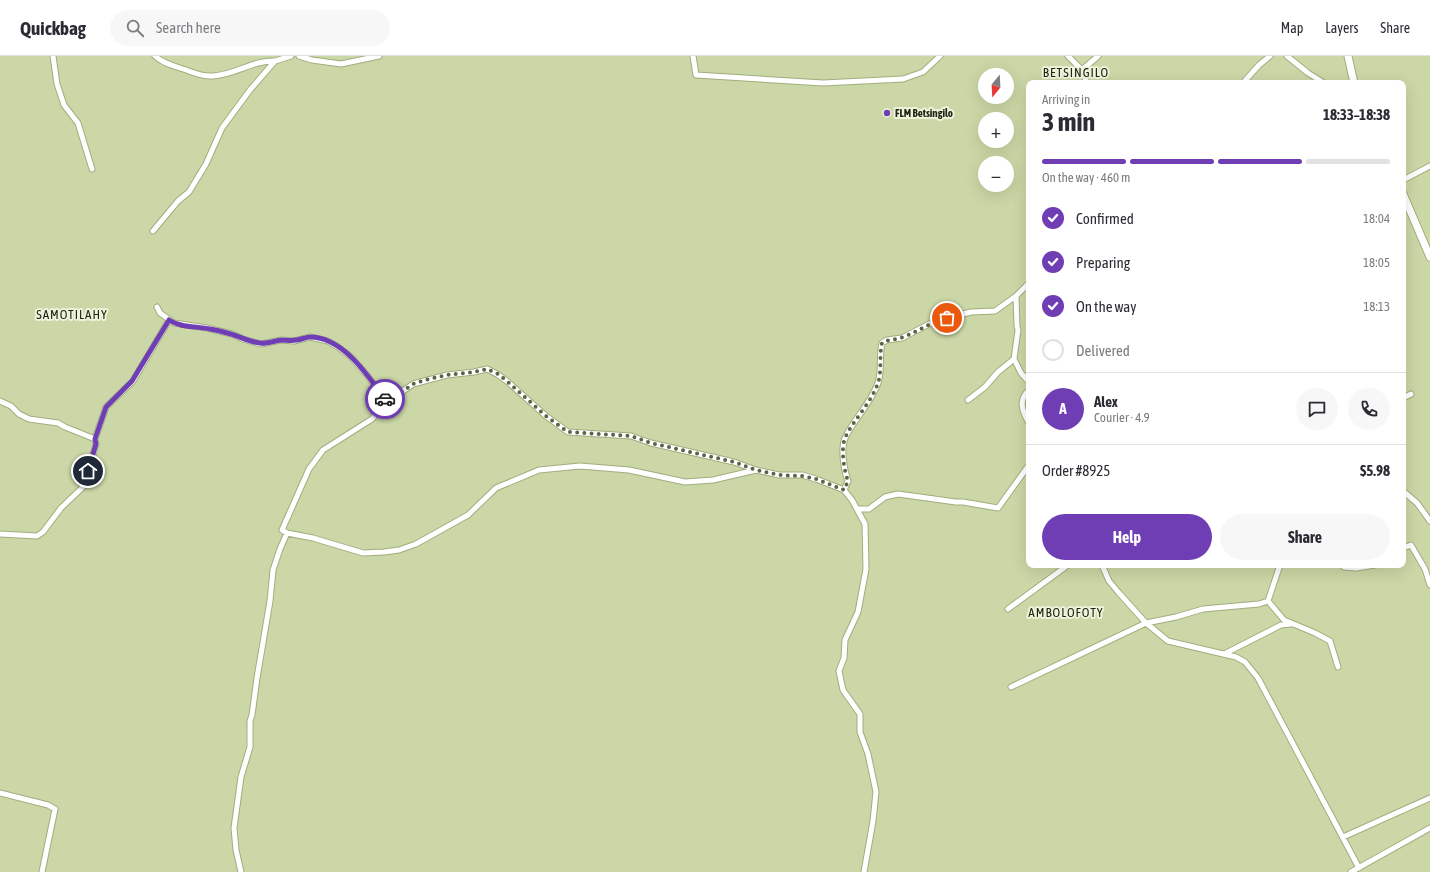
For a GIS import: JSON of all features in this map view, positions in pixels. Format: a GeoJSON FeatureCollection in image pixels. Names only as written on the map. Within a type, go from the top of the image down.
{"type":"FeatureCollection","features":[{"type":"Feature","properties":{"kind":"street"},"geometry":{"type":"LineString","coordinates":[[53,56],[57,84],[64,105],[78,123],[92,169]]}},
{"type":"Feature","properties":{"kind":"street"},"geometry":{"type":"LineString","coordinates":[[156,56],[168,65],[203,76],[226,74],[253,64],[275,61],[291,56]]}},
{"type":"Feature","properties":{"kind":"street"},"geometry":{"type":"LineString","coordinates":[[299,56],[312,60],[341,64],[379,56]]}},
{"type":"Feature","properties":{"kind":"street"},"geometry":{"type":"LineString","coordinates":[[693,56],[696,76],[823,83],[903,79],[923,72],[940,56]]}},
{"type":"Feature","properties":{"kind":"street"},"geometry":{"type":"LineString","coordinates":[[1068,56],[1082,70],[1085,80]]}},
{"type":"Feature","properties":{"kind":"street"},"geometry":{"type":"LineString","coordinates":[[1082,70],[1098,56]]}},
{"type":"Feature","properties":{"kind":"street"},"geometry":{"type":"LineString","coordinates":[[1246,80],[1259,65],[1270,56]]}},
{"type":"Feature","properties":{"kind":"street"},"geometry":{"type":"LineString","coordinates":[[1287,56],[1319,80]]}},
{"type":"Feature","properties":{"kind":"street"},"geometry":{"type":"LineString","coordinates":[[1348,56],[1353,80]]}},
{"type":"Feature","properties":{"kind":"street"},"geometry":{"type":"LineString","coordinates":[[153,231],[178,201],[189,192],[206,164],[222,128],[250,90],[275,61]]}},
{"type":"Feature","properties":{"kind":"street"},"geometry":{"type":"LineString","coordinates":[[1406,178],[1430,166]]}},
{"type":"Feature","properties":{"kind":"street"},"geometry":{"type":"LineString","coordinates":[[1406,201],[1430,257]]}},
{"type":"Feature","properties":{"kind":"street"},"geometry":{"type":"LineString","coordinates":[[844,490],[848,481],[843,462],[845,437],[864,410],[879,382],[880,349],[882,343],[888,340],[902,338],[936,321],[971,312],[995,311],[1016,296],[1026,286]]}},
{"type":"Feature","properties":{"kind":"street"},"geometry":{"type":"LineString","coordinates":[[1016,296],[1018,330],[1014,359],[1021,373],[1026,379]]}},
{"type":"Feature","properties":{"kind":"street"},"geometry":{"type":"LineString","coordinates":[[157,307],[160,313],[174,323],[207,328],[232,334],[261,344],[281,340],[294,341],[310,337],[328,341],[350,356],[367,375],[387,402]]}},
{"type":"Feature","properties":{"kind":"street"},"geometry":{"type":"LineString","coordinates":[[0,534],[37,536],[43,532],[61,508],[85,485],[96,444],[95,439],[106,407],[132,381],[169,320]]}},
{"type":"Feature","properties":{"kind":"street"},"geometry":{"type":"LineString","coordinates":[[968,400],[985,387],[998,372],[1014,359]]}},
{"type":"Feature","properties":{"kind":"street"},"geometry":{"type":"LineString","coordinates":[[756,470],[713,480],[685,482],[629,470],[580,466],[539,470],[496,488],[468,515],[416,544],[399,550],[384,552],[363,553],[313,538],[287,533],[282,530],[309,469],[323,450],[372,419],[387,402],[413,384],[447,375],[487,369],[498,374],[546,416],[568,432],[631,436],[651,443],[734,462],[756,470],[779,475],[802,476],[816,479],[844,490],[852,500],[865,524],[866,569],[858,612],[845,640],[844,658],[839,671],[843,690],[860,714],[860,732],[868,754],[876,792],[873,821],[864,872]]}},
{"type":"Feature","properties":{"kind":"street"},"geometry":{"type":"LineString","coordinates":[[1026,393],[1022,398],[1022,404],[1026,415]]}},
{"type":"Feature","properties":{"kind":"street"},"geometry":{"type":"LineString","coordinates":[[1406,396],[1411,394]]}},
{"type":"Feature","properties":{"kind":"street"},"geometry":{"type":"LineString","coordinates":[[0,401],[12,406],[18,414],[29,419],[58,423],[95,439]]}},
{"type":"Feature","properties":{"kind":"street"},"geometry":{"type":"LineString","coordinates":[[857,510],[869,509],[885,497],[898,494],[998,508],[1026,469]]}},
{"type":"Feature","properties":{"kind":"street"},"geometry":{"type":"LineString","coordinates":[[1406,494],[1417,503],[1430,521]]}},
{"type":"Feature","properties":{"kind":"street"},"geometry":{"type":"LineString","coordinates":[[242,872],[236,850],[234,828],[241,777],[250,747],[250,721],[270,601],[273,570],[287,533]]}},
{"type":"Feature","properties":{"kind":"street"},"geometry":{"type":"LineString","coordinates":[[1406,547],[1410,545],[1424,569],[1430,585]]}},
{"type":"Feature","properties":{"kind":"street"},"geometry":{"type":"LineString","coordinates":[[1424,569],[1430,567]]}},
{"type":"Feature","properties":{"kind":"street"},"geometry":{"type":"LineString","coordinates":[[1008,609],[1064,568]]}},
{"type":"Feature","properties":{"kind":"street"},"geometry":{"type":"LineString","coordinates":[[1103,568],[1109,581],[1146,623],[1168,641],[1236,657],[1245,662],[1258,678],[1359,868]]}},
{"type":"Feature","properties":{"kind":"street"},"geometry":{"type":"LineString","coordinates":[[1268,601],[1279,568]]}},
{"type":"Feature","properties":{"kind":"street"},"geometry":{"type":"LineString","coordinates":[[1011,687],[1146,623],[1176,618],[1203,609],[1259,604],[1268,601]]}},
{"type":"Feature","properties":{"kind":"street"},"geometry":{"type":"LineString","coordinates":[[1268,601],[1284,620],[1330,641],[1338,667]]}},
{"type":"Feature","properties":{"kind":"street"},"geometry":{"type":"LineString","coordinates":[[1223,654],[1281,626],[1291,624]]}},
{"type":"Feature","properties":{"kind":"street"},"geometry":{"type":"LineString","coordinates":[[0,793],[48,805],[55,809],[42,872]]}},
{"type":"Feature","properties":{"kind":"street"},"geometry":{"type":"LineString","coordinates":[[1343,837],[1430,798]]}},
{"type":"Feature","properties":{"kind":"street"},"geometry":{"type":"LineString","coordinates":[[1351,872],[1430,828]]}},
{"type":"Feature","properties":{"kind":"way so far"},"geometry":{"type":"LineString","coordinates":[[385,399],[387,402],[413,384],[425,380],[487,369],[498,374],[546,416],[568,432],[631,436],[651,443],[734,462],[756,470],[779,475],[802,476],[816,479],[844,490],[848,481],[843,462],[845,437],[864,410],[879,382],[880,349],[882,343],[888,340],[902,338],[936,321],[947,318]]}},
{"type":"Feature","properties":{"kind":"place","name":"FLM Betsingilo"},"geometry":{"type":"Point","coordinates":[887,113]}},
{"type":"Feature","properties":{"kind":"district","name":"BETSINGILO"},"geometry":{"type":"Point","coordinates":[1076,72]}},
{"type":"Feature","properties":{"kind":"district","name":"SAMOTILAHY"},"geometry":{"type":"Point","coordinates":[72,314]}},
{"type":"Feature","properties":{"kind":"district","name":"AMBOLOFOTY"},"geometry":{"type":"Point","coordinates":[1066,612]}},
{"type":"Feature","properties":{"kind":"route"},"geometry":{"type":"LineString","coordinates":[[88,471],[96,444],[95,439],[106,407],[132,381],[169,320],[182,325],[207,328],[232,334],[261,344],[281,340],[294,341],[310,337],[328,341],[350,356],[385,399]]}}]}
